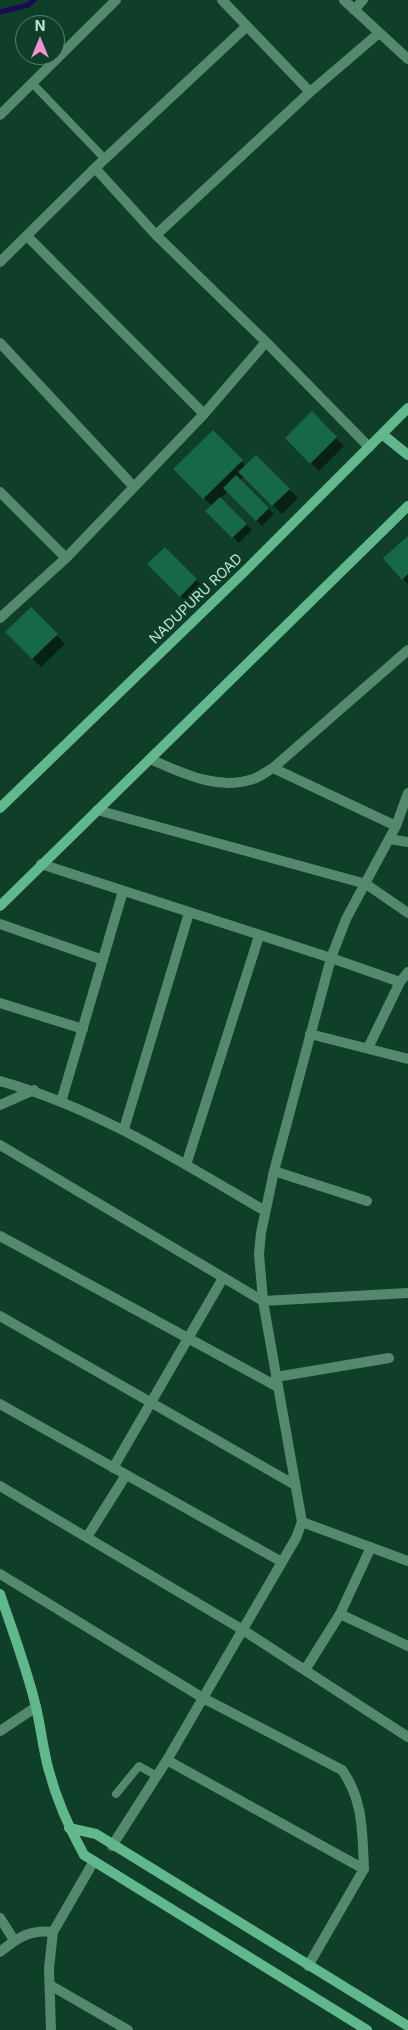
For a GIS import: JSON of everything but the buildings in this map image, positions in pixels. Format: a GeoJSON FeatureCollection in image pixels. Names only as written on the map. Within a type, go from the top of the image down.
{"type":"FeatureCollection","features":[{"type":"Feature","properties":{"kind":"street"},"geometry":{"type":"LineString","coordinates":[[0,115],[116,0]]}},
{"type":"Feature","properties":{"kind":"street"},"geometry":{"type":"LineString","coordinates":[[222,0],[310,92]]}},
{"type":"Feature","properties":{"kind":"street"},"geometry":{"type":"LineString","coordinates":[[344,0],[408,60]]}},
{"type":"Feature","properties":{"kind":"street"},"geometry":{"type":"LineString","coordinates":[[354,10],[363,0]]}},
{"type":"Feature","properties":{"kind":"street"},"geometry":{"type":"LineString","coordinates":[[0,262],[95,168],[247,26]]}},
{"type":"Feature","properties":{"kind":"street"},"geometry":{"type":"LineString","coordinates":[[156,235],[310,92],[379,33]]}},
{"type":"Feature","properties":{"kind":"street"},"geometry":{"type":"LineString","coordinates":[[95,168],[156,235],[266,342],[369,447]]}},
{"type":"Feature","properties":{"kind":"street"},"geometry":{"type":"LineString","coordinates":[[27,236],[204,414]]}},
{"type":"Feature","properties":{"kind":"street"},"geometry":{"type":"LineString","coordinates":[[0,342],[134,486]]}},
{"type":"Feature","properties":{"kind":"street"},"geometry":{"type":"LineString","coordinates":[[0,618],[66,558],[204,414],[266,342]]}},
{"type":"Feature","properties":{"kind":"street","name":"NADUPURU ROAD"},"geometry":{"type":"LineString","coordinates":[[0,808],[244,572],[408,408]]}},
{"type":"Feature","properties":{"kind":"street"},"geometry":{"type":"LineString","coordinates":[[382,434],[408,455]]}},
{"type":"Feature","properties":{"kind":"street"},"geometry":{"type":"LineString","coordinates":[[0,492],[66,558]]}},
{"type":"Feature","properties":{"kind":"street"},"geometry":{"type":"LineString","coordinates":[[0,906],[408,506]]}},
{"type":"Feature","properties":{"kind":"street"},"geometry":{"type":"LineString","coordinates":[[150,760],[193,777],[232,784],[254,779],[274,768],[408,650]]}},
{"type":"Feature","properties":{"kind":"street"},"geometry":{"type":"LineString","coordinates":[[274,768],[396,826]]}},
{"type":"Feature","properties":{"kind":"street"},"geometry":{"type":"LineString","coordinates":[[112,1846],[167,1760],[296,1538],[302,1522],[263,1301],[259,1254],[274,1171],[331,958],[346,918],[396,826],[408,793]]}},
{"type":"Feature","properties":{"kind":"street"},"geometry":{"type":"LineString","coordinates":[[97,810],[366,884],[408,912]]}},
{"type":"Feature","properties":{"kind":"street"},"geometry":{"type":"LineString","coordinates":[[389,839],[408,842]]}},
{"type":"Feature","properties":{"kind":"street"},"geometry":{"type":"LineString","coordinates":[[41,864],[400,982]]}},
{"type":"Feature","properties":{"kind":"street"},"geometry":{"type":"LineString","coordinates":[[61,1102],[123,891]]}},
{"type":"Feature","properties":{"kind":"street"},"geometry":{"type":"LineString","coordinates":[[124,1130],[189,913]]}},
{"type":"Feature","properties":{"kind":"street"},"geometry":{"type":"LineString","coordinates":[[0,924],[103,960]]}},
{"type":"Feature","properties":{"kind":"street"},"geometry":{"type":"LineString","coordinates":[[186,1165],[259,936]]}},
{"type":"Feature","properties":{"kind":"street"},"geometry":{"type":"LineString","coordinates":[[368,1048],[400,982],[408,972]]}},
{"type":"Feature","properties":{"kind":"street"},"geometry":{"type":"LineString","coordinates":[[0,1003],[83,1029]]}},
{"type":"Feature","properties":{"kind":"street"},"geometry":{"type":"LineString","coordinates":[[310,1034],[408,1059]]}},
{"type":"Feature","properties":{"kind":"street"},"geometry":{"type":"LineString","coordinates":[[0,1080],[34,1090],[124,1130],[266,1211]]}},
{"type":"Feature","properties":{"kind":"street"},"geometry":{"type":"LineString","coordinates":[[0,1105],[34,1090]]}},
{"type":"Feature","properties":{"kind":"street"},"geometry":{"type":"LineString","coordinates":[[0,1145],[263,1301],[408,1293]]}},
{"type":"Feature","properties":{"kind":"street"},"geometry":{"type":"LineString","coordinates":[[274,1171],[367,1201]]}},
{"type":"Feature","properties":{"kind":"street"},"geometry":{"type":"LineString","coordinates":[[0,1236],[187,1338],[277,1382],[389,1358]]}},
{"type":"Feature","properties":{"kind":"street"},"geometry":{"type":"LineString","coordinates":[[113,1468],[223,1278]]}},
{"type":"Feature","properties":{"kind":"street"},"geometry":{"type":"LineString","coordinates":[[0,1316],[295,1485]]}},
{"type":"Feature","properties":{"kind":"street"},"geometry":{"type":"LineString","coordinates":[[0,1404],[282,1562]]}},
{"type":"Feature","properties":{"kind":"street"},"geometry":{"type":"LineString","coordinates":[[87,1537],[126,1475]]}},
{"type":"Feature","properties":{"kind":"street"},"geometry":{"type":"LineString","coordinates":[[0,1486],[243,1630],[408,1738]]}},
{"type":"Feature","properties":{"kind":"street"},"geometry":{"type":"LineString","coordinates":[[302,1522],[408,1561]]}},
{"type":"Feature","properties":{"kind":"street"},"geometry":{"type":"LineString","coordinates":[[305,1670],[340,1614],[371,1547]]}},
{"type":"Feature","properties":{"kind":"street"},"geometry":{"type":"LineString","coordinates":[[0,1574],[203,1698],[342,1770],[353,1785],[360,1807],[364,1869],[308,1966]]}},
{"type":"Feature","properties":{"kind":"street"},"geometry":{"type":"LineString","coordinates":[[0,1594],[23,1659],[36,1707],[48,1769],[57,1798],[69,1828],[84,1855],[367,2030]]}},
{"type":"Feature","properties":{"kind":"street"},"geometry":{"type":"LineString","coordinates":[[340,1614],[408,1646]]}},
{"type":"Feature","properties":{"kind":"street"},"geometry":{"type":"LineString","coordinates":[[0,1731],[36,1707]]}},
{"type":"Feature","properties":{"kind":"street"},"geometry":{"type":"LineString","coordinates":[[167,1760],[364,1869]]}},
{"type":"Feature","properties":{"kind":"street"},"geometry":{"type":"LineString","coordinates":[[69,1828],[96,1834],[112,1846],[408,2026]]}},
{"type":"Feature","properties":{"kind":"street"},"geometry":{"type":"LineString","coordinates":[[52,2030],[49,1968],[54,1932],[94,1861]]}},
{"type":"Feature","properties":{"kind":"street"},"geometry":{"type":"LineString","coordinates":[[0,1918],[14,1940]]}},
{"type":"Feature","properties":{"kind":"street"},"geometry":{"type":"LineString","coordinates":[[0,1952],[14,1940],[41,1930],[54,1932]]}},
{"type":"Feature","properties":{"kind":"street"},"geometry":{"type":"LineString","coordinates":[[50,1985],[128,2030]]}},
{"type":"Feature","properties":{"kind":"lane"},"geometry":{"type":"LineString","coordinates":[[33,84],[105,159]]}},
{"type":"Feature","properties":{"kind":"lane"},"geometry":{"type":"LineString","coordinates":[[116,1794],[138,1766],[157,1776]]}},
{"type":"Feature","properties":{"kind":"waterway"},"geometry":{"type":"LineString","coordinates":[[0,12],[28,5],[34,0]]}}]}
